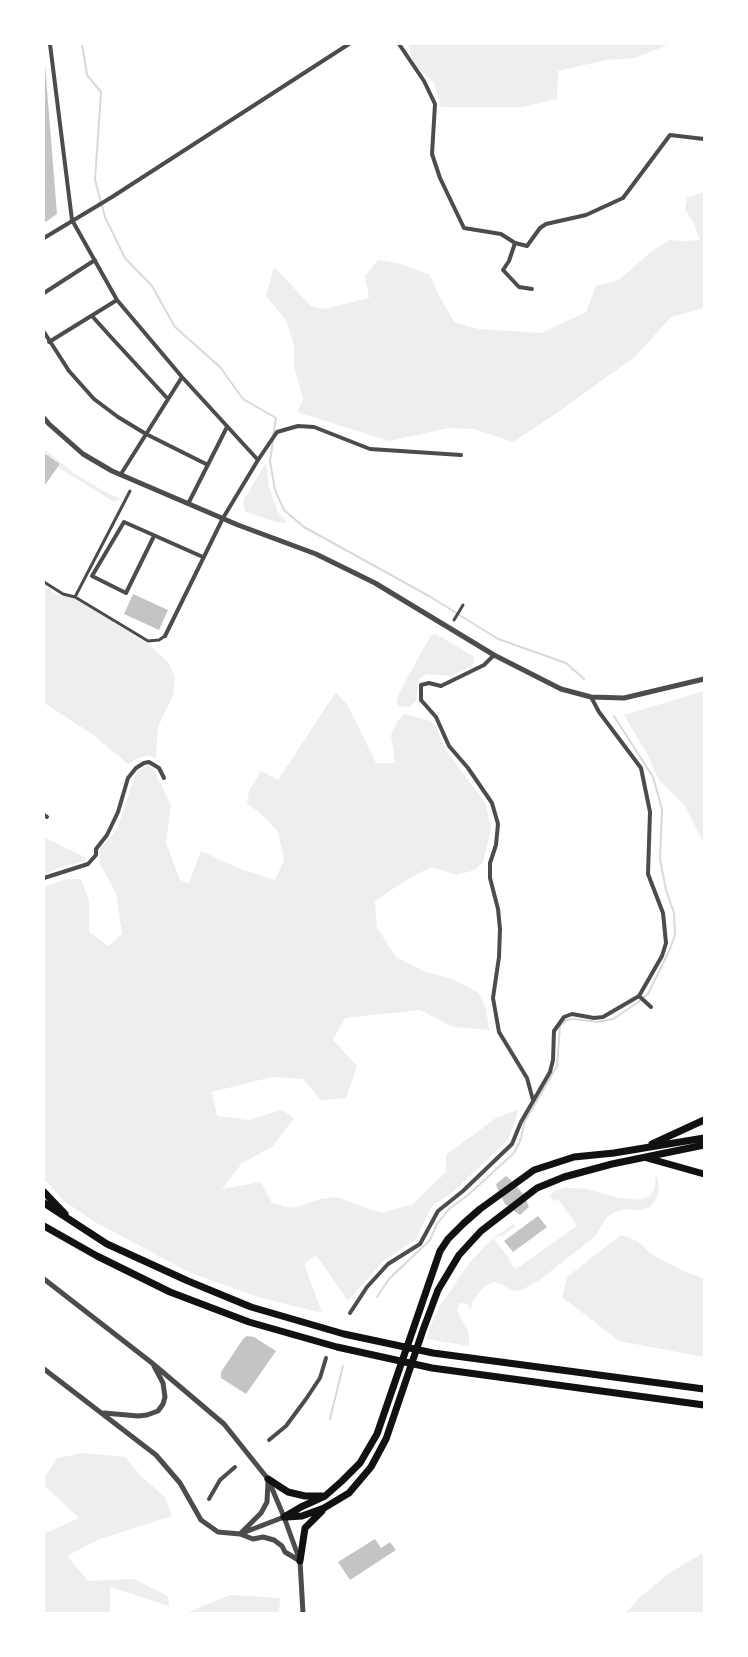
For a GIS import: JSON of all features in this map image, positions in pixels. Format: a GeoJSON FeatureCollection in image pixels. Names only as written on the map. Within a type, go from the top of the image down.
{"type":"FeatureCollection","features":[{"type":"Feature","properties":{"kind":"highway"},"geometry":{"type":"LineString","coordinates":[[642,1148],[704,1120]]}},
{"type":"Feature","properties":{"kind":"highway"},"geometry":{"type":"LineString","coordinates":[[284,1518],[301,1507],[325,1496],[360,1463],[377,1434],[440,1251],[454,1234],[480,1209],[534,1170],[574,1157],[704,1138]]}},
{"type":"Feature","properties":{"kind":"highway"},"geometry":{"type":"LineString","coordinates":[[284,1518],[302,1516],[324,1508],[349,1493],[371,1467],[386,1439],[438,1290],[460,1255],[481,1231],[537,1188],[564,1177],[644,1157],[704,1145]]}},
{"type":"Feature","properties":{"kind":"highway"},"geometry":{"type":"LineString","coordinates":[[644,1157],[704,1174]]}},
{"type":"Feature","properties":{"kind":"highway"},"geometry":{"type":"LineString","coordinates":[[44,1192],[74,1223]]}},
{"type":"Feature","properties":{"kind":"highway"},"geometry":{"type":"LineString","coordinates":[[44,1203],[107,1244],[188,1282],[251,1307],[344,1334],[433,1353],[704,1389]]}},
{"type":"Feature","properties":{"kind":"highway"},"geometry":{"type":"LineString","coordinates":[[44,1226],[97,1256],[170,1292],[249,1322],[328,1344],[432,1368],[704,1405]]}},
{"type":"Feature","properties":{"kind":"highway"},"geometry":{"type":"LineString","coordinates":[[268,1479],[288,1492],[305,1496],[325,1496]]}},
{"type":"Feature","properties":{"kind":"highway"},"geometry":{"type":"LineString","coordinates":[[300,1561],[305,1528],[324,1508]]}},
{"type":"Feature","properties":{"kind":"street"},"geometry":{"type":"LineString","coordinates":[[50,44],[72,220],[117,300],[226,427],[258,460]]}},
{"type":"Feature","properties":{"kind":"street"},"geometry":{"type":"LineString","coordinates":[[44,238],[112,197],[349,44]]}},
{"type":"Feature","properties":{"kind":"street"},"geometry":{"type":"LineString","coordinates":[[399,44],[424,81],[435,104],[432,154],[440,178],[464,228],[501,234],[515,243],[527,246],[540,228],[546,224],[586,215],[623,198],[670,135],[704,139]]}},
{"type":"Feature","properties":{"kind":"street"},"geometry":{"type":"LineString","coordinates":[[515,243],[509,261],[503,270],[519,287],[532,289]]}},
{"type":"Feature","properties":{"kind":"street"},"geometry":{"type":"LineString","coordinates":[[44,292],[95,260]]}},
{"type":"Feature","properties":{"kind":"street"},"geometry":{"type":"LineString","coordinates":[[49,342],[117,300]]}},
{"type":"Feature","properties":{"kind":"street"},"geometry":{"type":"LineString","coordinates":[[92,316],[168,399]]}},
{"type":"Feature","properties":{"kind":"street"},"geometry":{"type":"LineString","coordinates":[[44,332],[69,372],[94,398],[118,417],[146,434],[208,465]]}},
{"type":"Feature","properties":{"kind":"street"},"geometry":{"type":"LineString","coordinates":[[121,474],[182,377]]}},
{"type":"Feature","properties":{"kind":"street"},"geometry":{"type":"LineString","coordinates":[[44,418],[48,424],[83,454],[121,474],[238,525],[316,554],[375,583],[494,655],[561,690],[591,697],[624,698],[704,679]]}},
{"type":"Feature","properties":{"kind":"street"},"geometry":{"type":"LineString","coordinates":[[44,582],[64,594],[75,597],[148,641],[159,640],[165,636],[223,518],[277,432],[298,426],[314,427],[370,449],[461,455]]}},
{"type":"Feature","properties":{"kind":"street"},"geometry":{"type":"LineString","coordinates":[[188,504],[226,427]]}},
{"type":"Feature","properties":{"kind":"street"},"geometry":{"type":"LineString","coordinates":[[75,597],[130,491]]}},
{"type":"Feature","properties":{"kind":"street"},"geometry":{"type":"LineString","coordinates":[[154,536],[126,594],[92,576],[124,522],[203,558]]}},
{"type":"Feature","properties":{"kind":"street"},"geometry":{"type":"LineString","coordinates":[[454,620],[463,605]]}},
{"type":"Feature","properties":{"kind":"street"},"geometry":{"type":"LineString","coordinates":[[494,655],[484,665],[441,686],[421,685],[421,700],[436,717],[449,746],[468,768],[492,803],[498,824],[496,845],[490,863],[490,878],[498,909],[500,929],[499,958],[493,998],[499,1032],[527,1078],[533,1100]]}},
{"type":"Feature","properties":{"kind":"street"},"geometry":{"type":"LineString","coordinates":[[350,1313],[367,1287],[388,1264],[420,1244],[438,1211],[463,1192],[512,1144],[521,1122],[550,1072],[553,1060],[554,1031],[564,1017],[572,1014],[594,1018],[603,1017],[639,996],[662,956],[666,943],[663,913],[648,874],[650,812],[641,768],[599,712],[591,697]]}},
{"type":"Feature","properties":{"kind":"street"},"geometry":{"type":"LineString","coordinates":[[44,878],[88,864],[96,855],[96,849],[107,835],[118,812],[128,778],[136,768],[149,762],[159,768],[164,778]]}},
{"type":"Feature","properties":{"kind":"street"},"geometry":{"type":"LineString","coordinates":[[639,996],[651,1008]]}},
{"type":"Feature","properties":{"kind":"street"},"geometry":{"type":"LineString","coordinates":[[44,1279],[152,1363],[224,1424],[268,1479],[300,1561],[303,1613]]}},
{"type":"Feature","properties":{"kind":"street"},"geometry":{"type":"LineString","coordinates":[[269,1440],[286,1426],[306,1399],[320,1378],[326,1358]]}},
{"type":"Feature","properties":{"kind":"street"},"geometry":{"type":"LineString","coordinates":[[103,1413],[138,1416],[158,1411],[165,1397],[163,1383],[152,1363]]}},
{"type":"Feature","properties":{"kind":"street"},"geometry":{"type":"LineString","coordinates":[[44,1369],[156,1455],[180,1483],[201,1520],[218,1532],[240,1534],[253,1539],[263,1537],[274,1540],[282,1546],[285,1552],[300,1561]]}},
{"type":"Feature","properties":{"kind":"street"},"geometry":{"type":"LineString","coordinates":[[209,1499],[220,1480],[235,1467]]}},
{"type":"Feature","properties":{"kind":"street"},"geometry":{"type":"LineString","coordinates":[[240,1534],[261,1513],[267,1502],[268,1479]]}},
{"type":"Feature","properties":{"kind":"street"},"geometry":{"type":"LineString","coordinates":[[240,1534],[284,1518]]}},
{"type":"Feature","properties":{"kind":"shaded area"},"geometry":{"type":"Polygon","coordinates":[[[408,44],[670,44],[635,58],[606,60],[558,71],[557,99],[522,107],[441,107],[434,83],[414,64],[408,44]]]}},
{"type":"Feature","properties":{"kind":"shaded area"},"geometry":{"type":"Polygon","coordinates":[[[704,192],[704,308],[671,317],[636,356],[513,442],[474,429],[449,428],[389,441],[297,412],[303,399],[294,366],[294,345],[286,320],[266,296],[274,267],[311,306],[324,309],[369,298],[365,276],[378,260],[402,264],[430,275],[438,294],[454,322],[479,329],[541,333],[586,312],[596,286],[619,280],[652,251],[670,240],[700,240],[694,224],[685,209],[687,198],[704,192]]]}},
{"type":"Feature","properties":{"kind":"shaded area"},"geometry":{"type":"Polygon","coordinates":[[[44,449],[75,474],[121,499],[114,502],[59,468],[61,464],[46,454],[44,449]]]}},
{"type":"Feature","properties":{"kind":"shaded area"},"geometry":{"type":"Polygon","coordinates":[[[266,463],[269,487],[278,512],[287,523],[275,522],[245,511],[243,501],[266,463]]]}},
{"type":"Feature","properties":{"kind":"shaded area"},"geometry":{"type":"Polygon","coordinates":[[[44,586],[58,595],[79,601],[151,646],[167,661],[175,677],[173,695],[158,727],[156,758],[147,755],[134,760],[129,765],[92,734],[44,703],[44,586]]]}},
{"type":"Feature","properties":{"kind":"shaded area"},"geometry":{"type":"Polygon","coordinates":[[[436,634],[473,656],[474,662],[471,667],[451,676],[427,674],[419,679],[416,701],[409,707],[399,706],[396,702],[400,691],[431,635],[436,634]]]}},
{"type":"Feature","properties":{"kind":"shaded area"},"geometry":{"type":"Polygon","coordinates":[[[704,691],[704,843],[684,805],[659,780],[646,752],[624,715],[704,691]]]}},
{"type":"Feature","properties":{"kind":"shaded area"},"geometry":{"type":"Polygon","coordinates":[[[336,692],[348,706],[376,763],[395,763],[391,735],[397,721],[405,714],[431,721],[436,727],[446,750],[486,804],[491,829],[483,862],[475,870],[457,875],[431,867],[408,879],[375,901],[377,928],[397,958],[423,971],[452,979],[479,993],[486,1008],[489,1030],[453,1027],[420,1010],[345,1018],[333,1040],[357,1066],[346,1098],[321,1100],[303,1079],[272,1077],[212,1092],[217,1116],[248,1120],[282,1110],[294,1118],[272,1147],[242,1163],[222,1189],[261,1182],[272,1203],[293,1208],[321,1199],[337,1197],[381,1213],[413,1204],[446,1172],[446,1155],[496,1118],[519,1109],[508,1140],[453,1192],[432,1206],[415,1240],[384,1260],[348,1301],[316,1255],[304,1264],[322,1313],[258,1297],[191,1273],[95,1222],[64,1201],[44,1179],[44,887],[66,879],[81,879],[89,900],[89,932],[109,946],[122,934],[116,893],[99,862],[100,849],[117,829],[135,775],[148,765],[155,773],[171,805],[166,843],[180,880],[189,883],[201,851],[238,868],[275,880],[284,860],[278,832],[261,814],[247,803],[249,791],[261,771],[278,780],[336,692]]]}},
{"type":"Feature","properties":{"kind":"shaded area"},"geometry":{"type":"Polygon","coordinates":[[[44,837],[85,857],[85,861],[56,869],[44,875],[44,837]]]}},
{"type":"Feature","properties":{"kind":"shaded area"},"geometry":{"type":"Polygon","coordinates":[[[656,1174],[659,1191],[655,1201],[649,1208],[640,1210],[626,1209],[617,1211],[607,1217],[595,1236],[541,1279],[522,1290],[515,1291],[495,1282],[486,1285],[478,1294],[472,1303],[471,1310],[467,1304],[460,1303],[457,1310],[469,1334],[469,1346],[427,1339],[430,1327],[440,1306],[470,1262],[493,1238],[513,1224],[515,1227],[494,1239],[512,1262],[507,1260],[516,1269],[577,1226],[558,1199],[554,1201],[549,1195],[564,1188],[575,1188],[619,1198],[640,1200],[650,1196],[655,1188],[656,1174]]]}},
{"type":"Feature","properties":{"kind":"shaded area"},"geometry":{"type":"Polygon","coordinates":[[[621,1235],[637,1241],[653,1255],[677,1268],[704,1279],[704,1357],[619,1341],[562,1297],[567,1277],[621,1235]]]}},
{"type":"Feature","properties":{"kind":"shaded area"},"geometry":{"type":"Polygon","coordinates":[[[84,1453],[125,1457],[142,1477],[165,1497],[172,1516],[100,1539],[67,1556],[88,1581],[134,1579],[168,1596],[169,1606],[110,1587],[110,1613],[44,1613],[44,1530],[46,1533],[79,1518],[44,1485],[44,1478],[57,1458],[84,1453]]]}},
{"type":"Feature","properties":{"kind":"shaded area"},"geometry":{"type":"Polygon","coordinates":[[[701,1554],[704,1556],[704,1613],[626,1613],[637,1600],[668,1574],[701,1554]]]}},
{"type":"Feature","properties":{"kind":"shaded area"},"geometry":{"type":"Polygon","coordinates":[[[230,1595],[280,1598],[279,1613],[186,1613],[230,1595]]]}},
{"type":"Feature","properties":{"kind":"building"},"geometry":{"type":"Polygon","coordinates":[[[44,64],[57,214],[44,223],[44,64]]]}},
{"type":"Feature","properties":{"kind":"building"},"geometry":{"type":"Polygon","coordinates":[[[44,453],[60,464],[45,485],[44,484],[44,453]]]}},
{"type":"Feature","properties":{"kind":"building"},"geometry":{"type":"Polygon","coordinates":[[[133,594],[168,610],[159,630],[124,614],[133,594]]]}},
{"type":"Feature","properties":{"kind":"building"},"geometry":{"type":"Polygon","coordinates":[[[506,1176],[524,1195],[529,1207],[520,1215],[505,1204],[498,1190],[496,1184],[506,1176]]]}},
{"type":"Feature","properties":{"kind":"building"},"geometry":{"type":"Polygon","coordinates":[[[538,1216],[547,1227],[513,1252],[504,1241],[538,1216]]]}},
{"type":"Feature","properties":{"kind":"building"},"geometry":{"type":"Polygon","coordinates":[[[247,1336],[254,1337],[276,1351],[246,1394],[221,1378],[221,1372],[247,1336]]]}},
{"type":"Feature","properties":{"kind":"building"},"geometry":{"type":"Polygon","coordinates":[[[375,1539],[381,1548],[390,1542],[396,1550],[350,1580],[338,1562],[375,1539]]]}},
{"type":"Feature","properties":{"kind":"waterway"},"geometry":{"type":"LineString","coordinates":[[82,44],[87,75],[101,92],[95,180],[105,217],[125,258],[152,286],[175,327],[220,367],[243,399],[276,418],[273,436]]}},
{"type":"Feature","properties":{"kind":"waterway"},"geometry":{"type":"LineString","coordinates":[[273,441],[270,461],[275,490],[284,510],[304,527],[429,596],[498,639],[566,663],[584,679]]}},
{"type":"Feature","properties":{"kind":"waterway"},"geometry":{"type":"LineString","coordinates":[[377,1297],[389,1279],[430,1240],[437,1224],[449,1209],[468,1195],[514,1153],[521,1139],[524,1123],[557,1066],[560,1026],[566,1020],[575,1019],[597,1022],[613,1019],[637,1003],[648,994],[670,949],[675,935],[674,913],[666,890],[660,859],[662,809],[653,777],[614,716]]}},
{"type":"Feature","properties":{"kind":"waterway"},"geometry":{"type":"LineString","coordinates":[[330,1419],[343,1366]]}}]}
